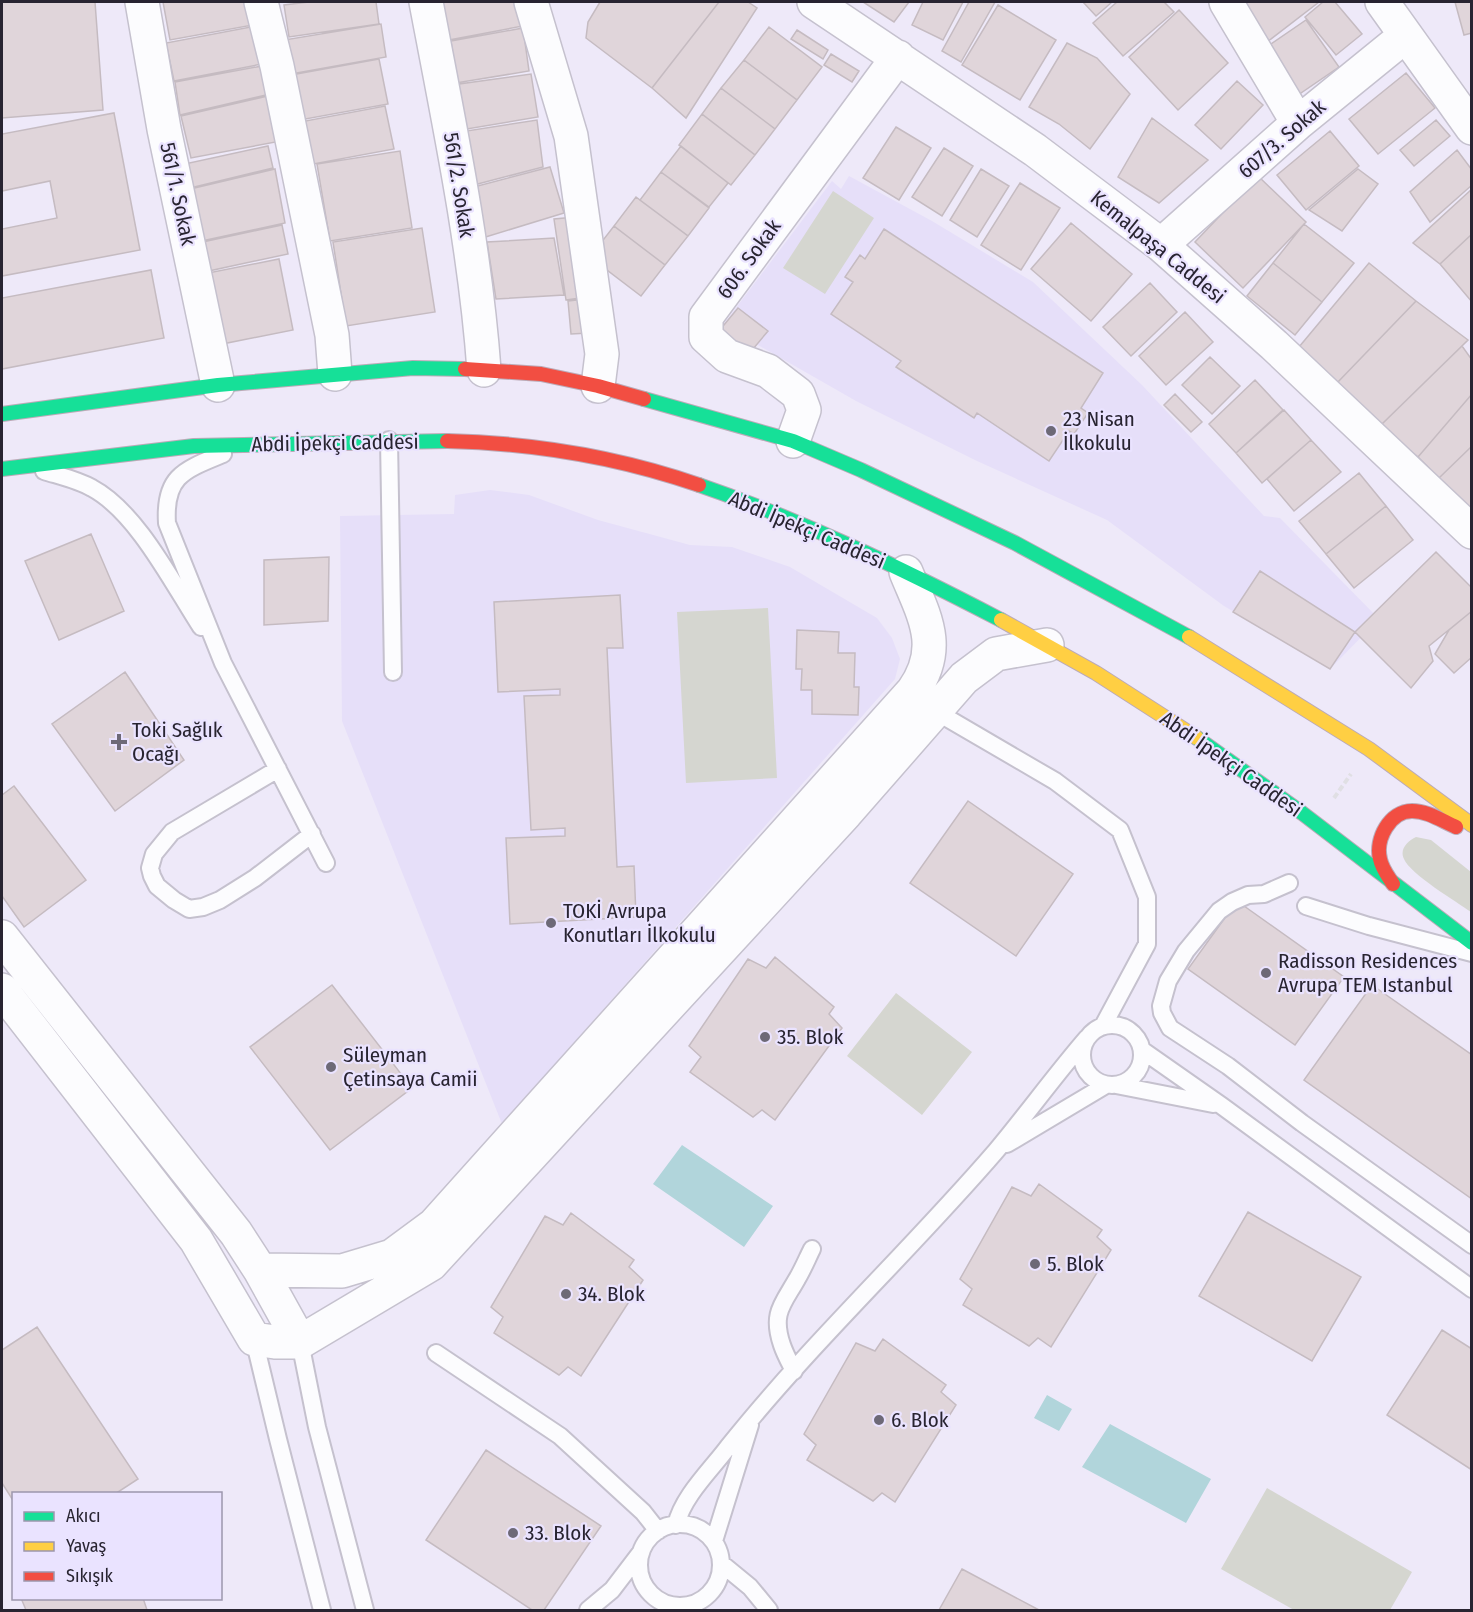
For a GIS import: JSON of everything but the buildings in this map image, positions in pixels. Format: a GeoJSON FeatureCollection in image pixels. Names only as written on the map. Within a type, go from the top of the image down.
{"type":"FeatureCollection","features":[{"type":"Feature","properties":{"kind":"main road"},"geometry":{"type":"LineString","coordinates":[[2,414],[218,385],[413,368],[541,374],[598,386],[793,441],[861,470],[1016,543],[1173,627],[1369,749],[1472,825]]}},
{"type":"Feature","properties":{"kind":"main road","name":"Abdi İpekçi Caddesi"},"geometry":{"type":"LineString","coordinates":[[2,469],[192,447],[389,440],[502,443],[608,459],[753,503],[824,533],[906,572],[1047,645],[1125,690],[1190,733],[1316,824],[1472,943]]}},
{"type":"Feature","properties":{"kind":"main road"},"geometry":{"type":"LineString","coordinates":[[1393,884],[1385,873],[1378,854],[1382,839],[1392,820],[1403,812],[1426,813],[1472,833]]}},
{"type":"Feature","properties":{"kind":"street","name":"561/1. Sokak"},"geometry":{"type":"LineString","coordinates":[[142,2],[164,129],[218,385]]}},
{"type":"Feature","properties":{"kind":"street"},"geometry":{"type":"LineString","coordinates":[[261,2],[277,66],[332,335],[335,374]]}},
{"type":"Feature","properties":{"kind":"street","name":"561/2. Sokak"},"geometry":{"type":"LineString","coordinates":[[426,2],[450,125],[480,320],[484,370]]}},
{"type":"Feature","properties":{"kind":"street"},"geometry":{"type":"LineString","coordinates":[[531,2],[571,136],[602,354],[598,386]]}},
{"type":"Feature","properties":{"kind":"street","name":"Kemalpaşa Caddesi"},"geometry":{"type":"LineString","coordinates":[[814,2],[1035,150],[1161,245],[1274,345],[1472,532]]}},
{"type":"Feature","properties":{"kind":"street"},"geometry":{"type":"LineString","coordinates":[[1226,2],[1298,123]]}},
{"type":"Feature","properties":{"kind":"street"},"geometry":{"type":"LineString","coordinates":[[1382,2],[1472,128]]}},
{"type":"Feature","properties":{"kind":"street","name":"607/3. Sokak"},"geometry":{"type":"LineString","coordinates":[[1161,245],[1298,123],[1405,36]]}},
{"type":"Feature","properties":{"kind":"street","name":"606. Sokak"},"geometry":{"type":"LineString","coordinates":[[793,441],[804,410],[798,394],[768,371],[727,356],[706,337],[706,317],[898,57]]}},
{"type":"Feature","properties":{"kind":"street"},"geometry":{"type":"LineString","coordinates":[[2,990],[196,1240],[254,1339],[300,1342],[431,1264],[846,813],[924,701],[922,678],[931,646],[926,622],[906,572]]}},
{"type":"Feature","properties":{"kind":"street"},"geometry":{"type":"LineString","coordinates":[[260,1270],[342,1271],[392,1256],[434,1225],[924,701],[964,678],[996,654],[1047,645]]}},
{"type":"Feature","properties":{"kind":"street"},"geometry":{"type":"LineString","coordinates":[[2,938],[236,1233],[260,1270],[300,1342]]}},
{"type":"Feature","properties":{"kind":"lane"},"geometry":{"type":"LineString","coordinates":[[389,440],[393,672]]}},
{"type":"Feature","properties":{"kind":"lane"},"geometry":{"type":"LineString","coordinates":[[245,445],[184,471],[172,485],[166,506],[167,524],[224,663],[326,863]]}},
{"type":"Feature","properties":{"kind":"lane"},"geometry":{"type":"LineString","coordinates":[[26,466],[93,488],[124,512],[224,663]]}},
{"type":"Feature","properties":{"kind":"lane"},"geometry":{"type":"LineString","coordinates":[[924,701],[1055,781],[1120,831],[1147,897],[1147,944],[1103,1026]]}},
{"type":"Feature","properties":{"kind":"lane"},"geometry":{"type":"LineString","coordinates":[[278,769],[172,832],[154,854],[150,868],[152,876],[157,885],[174,900],[189,909],[203,907],[220,900],[255,878],[312,834]]}},
{"type":"Feature","properties":{"kind":"lane"},"geometry":{"type":"LineString","coordinates":[[1289,884],[1264,894],[1248,895],[1219,911],[1186,951],[1172,974],[1161,1006],[1170,1028],[1228,1066],[1302,1123],[1472,1245]]}},
{"type":"Feature","properties":{"kind":"lane"},"geometry":{"type":"LineString","coordinates":[[1306,906],[1369,926],[1472,953]]}},
{"type":"Feature","properties":{"kind":"lane"},"geometry":{"type":"LineString","coordinates":[[676,1525],[688,1498],[753,1416],[996,1151],[1086,1038],[1094,1030],[1103,1026],[1124,1027],[1132,1032],[1142,1050],[1139,1069],[1133,1077],[1111,1085],[996,1151]]}},
{"type":"Feature","properties":{"kind":"lane"},"geometry":{"type":"LineString","coordinates":[[1086,1038],[1082,1048],[1084,1067],[1097,1081],[1222,1106]]}},
{"type":"Feature","properties":{"kind":"lane"},"geometry":{"type":"LineString","coordinates":[[1142,1050],[1472,1289]]}},
{"type":"Feature","properties":{"kind":"lane"},"geometry":{"type":"LineString","coordinates":[[794,1371],[782,1345],[777,1324],[780,1305],[795,1283],[812,1249]]}},
{"type":"Feature","properties":{"kind":"lane"},"geometry":{"type":"LineString","coordinates":[[254,1339],[322,1611]]}},
{"type":"Feature","properties":{"kind":"lane"},"geometry":{"type":"LineString","coordinates":[[300,1342],[317,1427],[365,1611]]}},
{"type":"Feature","properties":{"kind":"lane"},"geometry":{"type":"LineString","coordinates":[[436,1353],[560,1436],[643,1512],[658,1531]]}},
{"type":"Feature","properties":{"kind":"lane"},"geometry":{"type":"LineString","coordinates":[[714,1541],[753,1416]]}},
{"type":"Feature","properties":{"kind":"lane"},"geometry":{"type":"LineString","coordinates":[[588,1611],[612,1590],[642,1551],[648,1539],[658,1531],[676,1525],[694,1527],[705,1532],[714,1541],[722,1564],[715,1588],[706,1597],[684,1607]]}},
{"type":"Feature","properties":{"kind":"lane"},"geometry":{"type":"LineString","coordinates":[[642,1551],[640,1571],[647,1590],[657,1599],[669,1605],[715,1611]]}},
{"type":"Feature","properties":{"kind":"lane"},"geometry":{"type":"LineString","coordinates":[[722,1564],[750,1587],[770,1611]]}},
{"type":"Feature","properties":{"kind":"shaded area","name":"23 Nisan İlkokulu"},"geometry":{"type":"Polygon","coordinates":[[[849,176],[932,221],[1033,282],[1142,385],[1264,516],[1280,518],[1379,619],[1330,669],[1224,606],[1107,520],[977,461],[856,401],[723,325],[832,181],[841,189],[849,176]]]}},
{"type":"Feature","properties":{"kind":"shaded area"},"geometry":{"type":"Polygon","coordinates":[[[833,191],[874,218],[825,294],[783,268],[833,191]]]}},
{"type":"Feature","properties":{"kind":"shaded area","name":"TOKİ Avrupa Konutları İlkokulu"},"geometry":{"type":"Polygon","coordinates":[[[490,490],[529,495],[598,520],[690,545],[732,547],[790,567],[877,618],[892,638],[900,659],[895,679],[502,1124],[342,721],[340,516],[454,514],[455,495],[490,490]]]}},
{"type":"Feature","properties":{"kind":"shaded area"},"geometry":{"type":"Polygon","coordinates":[[[768,608],[777,778],[686,783],[677,612],[768,608]]]}},
{"type":"Feature","properties":{"kind":"shaded area"},"geometry":{"type":"Polygon","coordinates":[[[1416,837],[1431,840],[1471,872],[1471,912],[1424,880],[1408,865],[1404,859],[1403,849],[1416,837]]]}},
{"type":"Feature","properties":{"kind":"shaded area"},"geometry":{"type":"Polygon","coordinates":[[[896,993],[972,1052],[922,1115],[847,1056],[896,993]]]}},
{"type":"Feature","properties":{"kind":"shaded area"},"geometry":{"type":"Polygon","coordinates":[[[682,1145],[773,1206],[744,1247],[653,1184],[682,1145]]]}},
{"type":"Feature","properties":{"kind":"shaded area"},"geometry":{"type":"Polygon","coordinates":[[[1047,1395],[1072,1409],[1059,1431],[1034,1418],[1047,1395]]]}},
{"type":"Feature","properties":{"kind":"shaded area"},"geometry":{"type":"Polygon","coordinates":[[[1110,1424],[1211,1479],[1186,1523],[1082,1467],[1110,1424]]]}},
{"type":"Feature","properties":{"kind":"shaded area"},"geometry":{"type":"Polygon","coordinates":[[[1267,1488],[1412,1572],[1390,1610],[1294,1610],[1221,1569],[1267,1488]]]}},
{"type":"Feature","properties":{"kind":"traffic: fast"},"geometry":{"type":"LineString","coordinates":[[2,414],[218,385],[413,368],[465,369]]}},
{"type":"Feature","properties":{"kind":"traffic: fast"},"geometry":{"type":"LineString","coordinates":[[644,399],[793,441],[861,470],[1015,543],[1189,637]]}},
{"type":"Feature","properties":{"kind":"traffic: fast"},"geometry":{"type":"LineString","coordinates":[[2,469],[194,446],[447,441]]}},
{"type":"Feature","properties":{"kind":"traffic: fast"},"geometry":{"type":"LineString","coordinates":[[699,485],[777,514],[853,547],[1001,620]]}},
{"type":"Feature","properties":{"kind":"traffic: fast"},"geometry":{"type":"LineString","coordinates":[[1197,738],[1302,813],[1472,943]]}},
{"type":"Feature","properties":{"kind":"traffic: slow"},"geometry":{"type":"LineString","coordinates":[[1001,620],[1096,673],[1197,738]]}},
{"type":"Feature","properties":{"kind":"traffic: slow"},"geometry":{"type":"LineString","coordinates":[[1189,637],[1369,749],[1472,825]]}},
{"type":"Feature","properties":{"kind":"traffic: jam"},"geometry":{"type":"LineString","coordinates":[[465,369],[541,374],[644,399]]}},
{"type":"Feature","properties":{"kind":"traffic: jam"},"geometry":{"type":"LineString","coordinates":[[447,441],[479,442],[575,453],[638,467],[699,485]]}},
{"type":"Feature","properties":{"kind":"traffic: jam"},"geometry":{"type":"LineString","coordinates":[[1393,884],[1382,866],[1379,851],[1382,835],[1391,821],[1404,812],[1418,811],[1456,827]]}},
{"type":"Feature","properties":{"kind":"place","name":"23 Nisan İlkokulu"},"geometry":{"type":"Point","coordinates":[1051,431]}},
{"type":"Feature","properties":{"kind":"place","name":"Toki Sağlık Ocağı"},"geometry":{"type":"Point","coordinates":[119,742]}},
{"type":"Feature","properties":{"kind":"place","name":"TOKİ Avrupa Konutları İlkokulu"},"geometry":{"type":"Point","coordinates":[551,923]}},
{"type":"Feature","properties":{"kind":"place","name":"Radisson Residences Avrupa TEM Istanbul"},"geometry":{"type":"Point","coordinates":[1266,973]}},
{"type":"Feature","properties":{"kind":"place","name":"35. Blok"},"geometry":{"type":"Point","coordinates":[765,1037]}},
{"type":"Feature","properties":{"kind":"place","name":"Süleyman Çetinsaya Camii"},"geometry":{"type":"Point","coordinates":[331,1067]}},
{"type":"Feature","properties":{"kind":"place","name":"5. Blok"},"geometry":{"type":"Point","coordinates":[1035,1264]}},
{"type":"Feature","properties":{"kind":"place","name":"34. Blok"},"geometry":{"type":"Point","coordinates":[566,1294]}},
{"type":"Feature","properties":{"kind":"place","name":"6. Blok"},"geometry":{"type":"Point","coordinates":[879,1420]}},
{"type":"Feature","properties":{"kind":"place","name":"33. Blok"},"geometry":{"type":"Point","coordinates":[513,1533]}}]}
